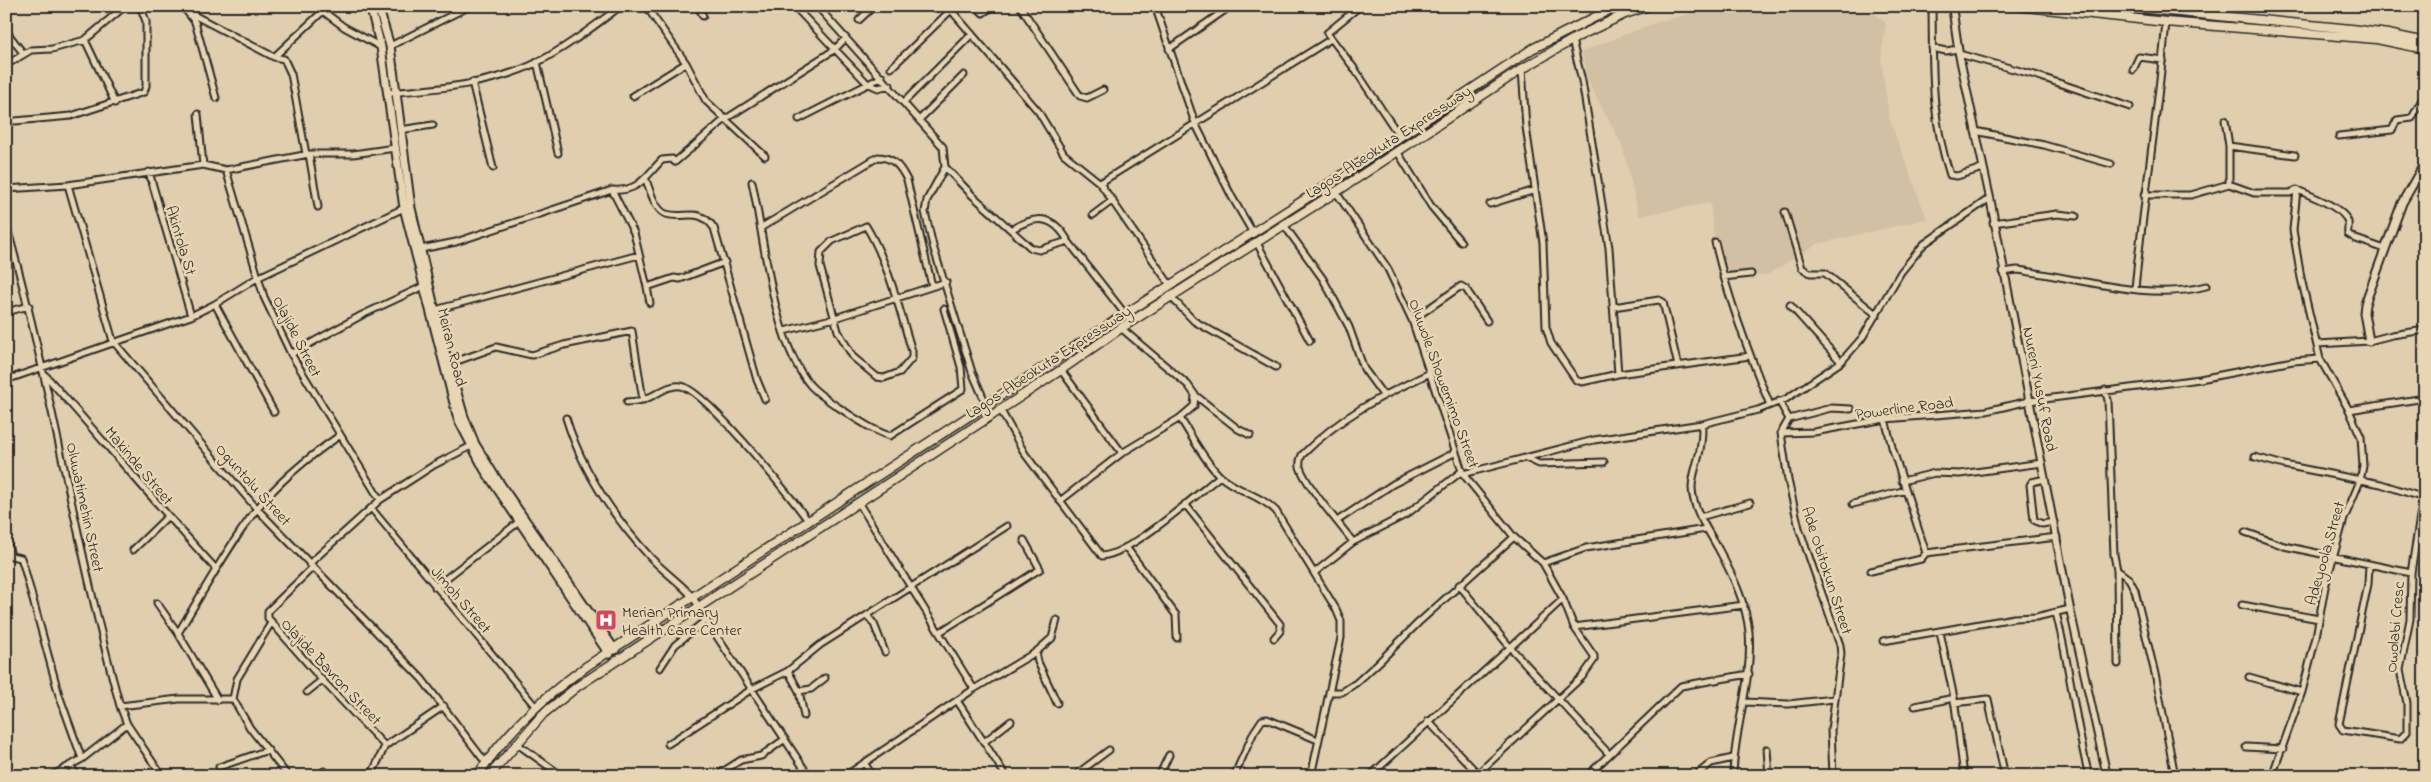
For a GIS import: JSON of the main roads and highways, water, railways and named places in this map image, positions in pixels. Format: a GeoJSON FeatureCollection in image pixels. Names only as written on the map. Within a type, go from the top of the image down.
{"type":"FeatureCollection","features":[{"type":"Feature","properties":{"kind":"highway","name":"Lagos-Abeokuta Expressway"},"geometry":{"type":"LineString","coordinates":[[477,776],[506,737],[535,706],[561,684],[1532,49],[1618,6]]}},
{"type":"Feature","properties":{"kind":"highway","name":"Lagos-Abeokuta Expressway"},"geometry":{"type":"LineString","coordinates":[[489,776],[516,744],[560,700],[700,606],[1061,370],[1121,328],[1336,192],[1522,69],[1572,40],[1619,17],[1648,6]]}},
{"type":"Feature","properties":{"kind":"highway"},"geometry":{"type":"LineString","coordinates":[[2016,6],[2166,22],[2377,39],[2425,50]]}},
{"type":"Feature","properties":{"kind":"highway"},"geometry":{"type":"LineString","coordinates":[[2118,6],[2174,9],[2351,29],[2425,42]]}},
{"type":"Feature","properties":{"kind":"main road","name":"Meiran Road"},"geometry":{"type":"LineString","coordinates":[[370,6],[381,47],[404,208],[442,364],[461,418],[484,469],[612,652]]}},
{"type":"Feature","properties":{"kind":"main road","name":"Meiran Road"},"geometry":{"type":"LineString","coordinates":[[378,6],[390,46],[411,208],[461,418]]}},
{"type":"Feature","properties":{"kind":"main road"},"geometry":{"type":"LineString","coordinates":[[2370,341],[2364,313],[2365,304],[2406,195],[2425,163]]}},
{"type":"Feature","properties":{"kind":"main road","name":"Meiran Road"},"geometry":{"type":"LineString","coordinates":[[473,445],[612,652]]}},
{"type":"Feature","properties":{"kind":"place","name":"Merian Primary Health Care Center"},"geometry":{"type":"Point","coordinates":[606,620]}}]}
